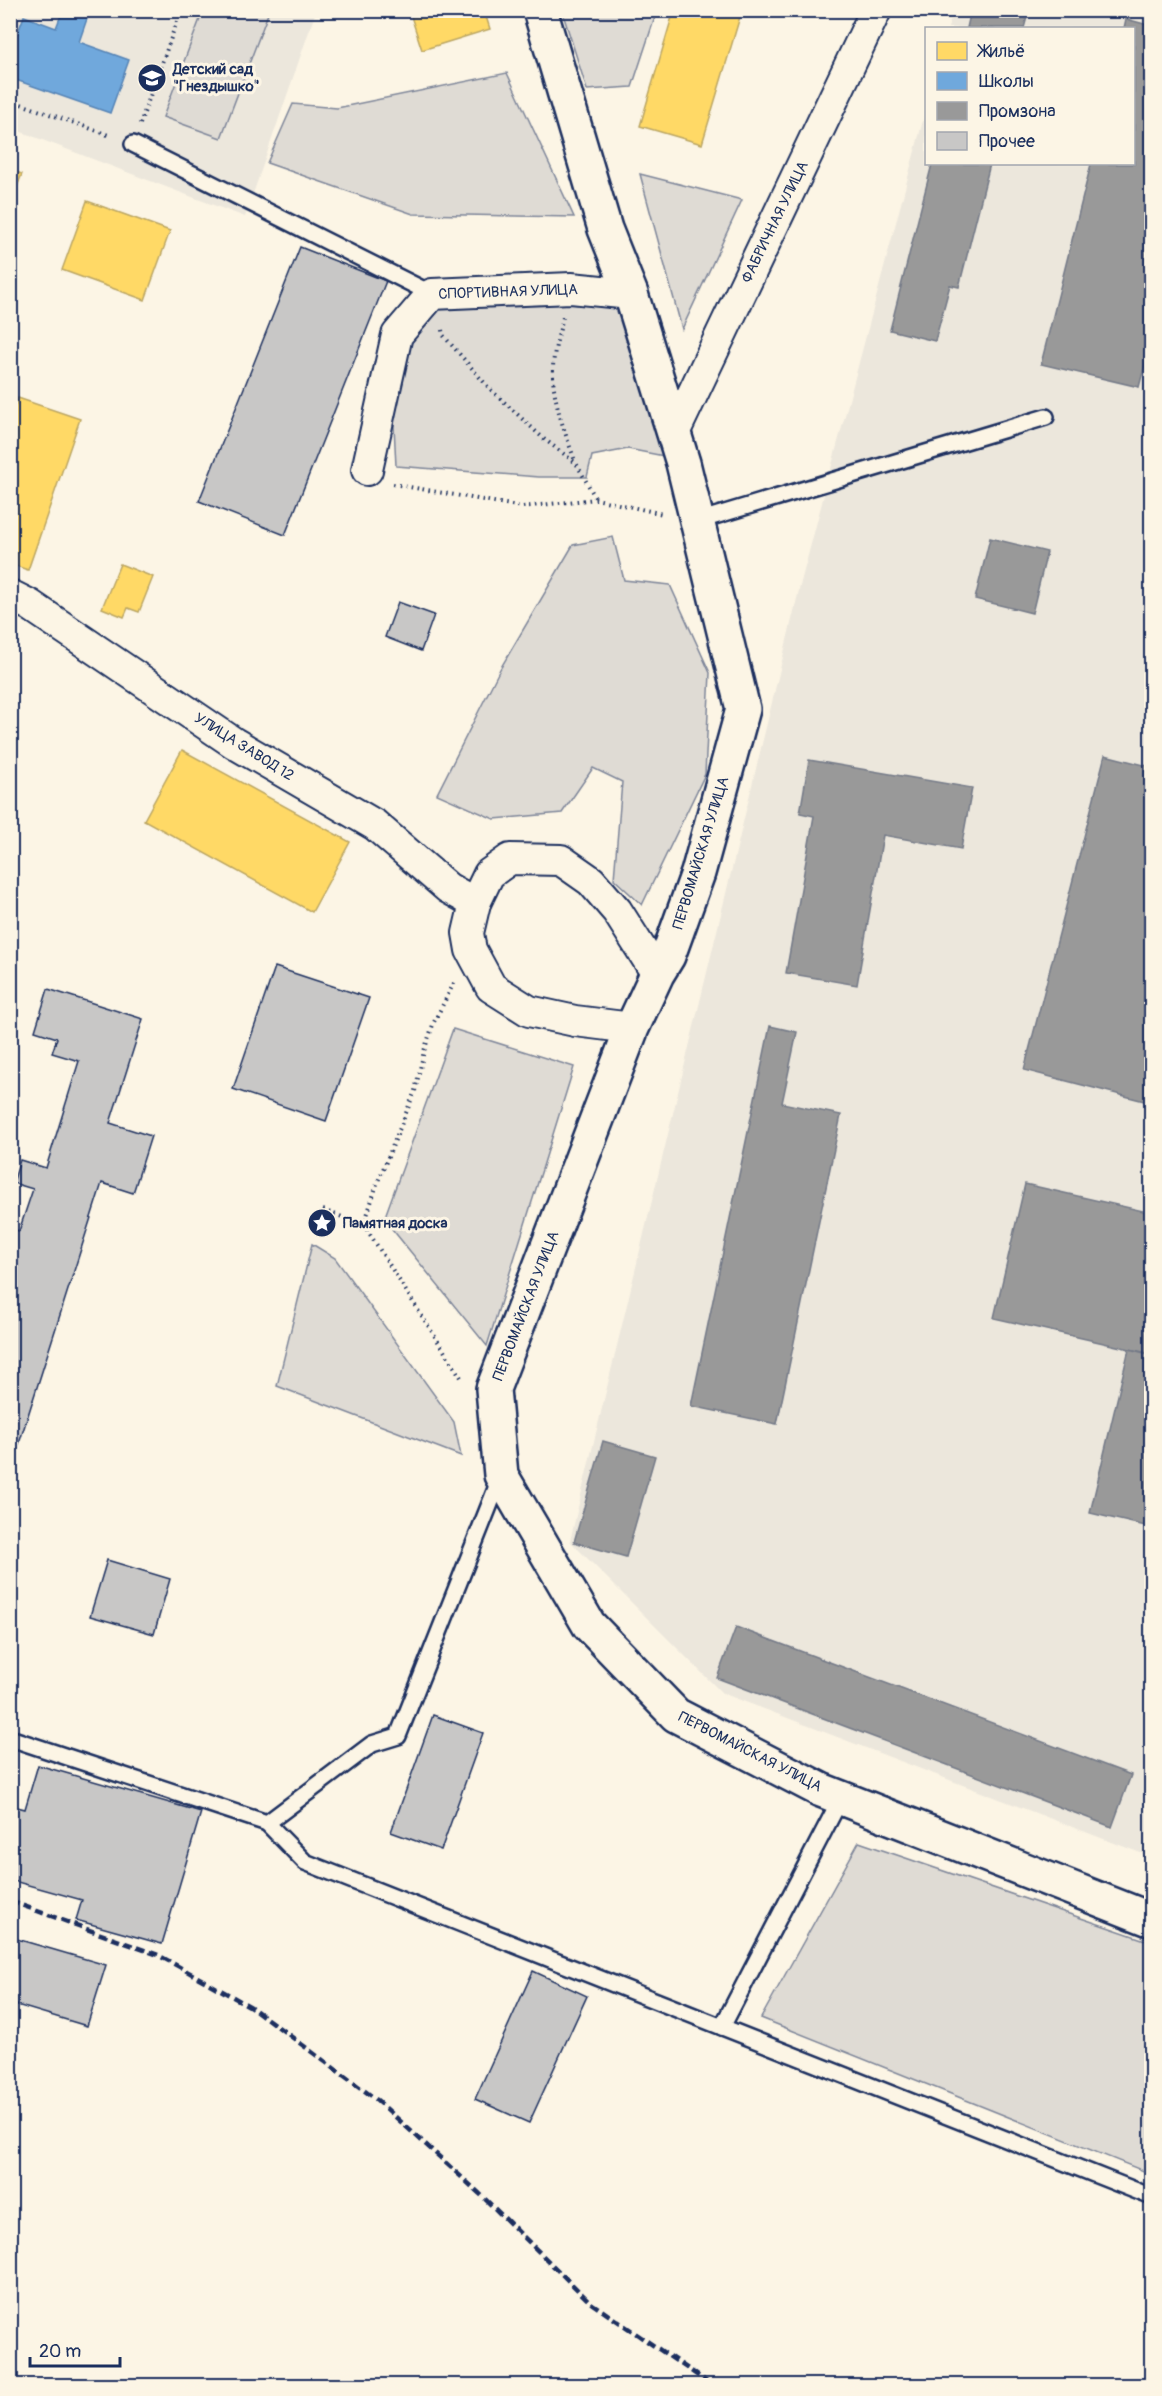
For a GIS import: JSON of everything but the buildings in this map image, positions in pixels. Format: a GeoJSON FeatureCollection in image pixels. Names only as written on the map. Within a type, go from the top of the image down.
{"type":"FeatureCollection","features":[{"type":"Feature","properties":{"kind":"street"},"geometry":{"type":"LineString","coordinates":[[540,10],[605,229],[631,294],[674,433]]}},
{"type":"Feature","properties":{"kind":"street","name":"ФАБРИЧНАЯ УЛИЦА"},"geometry":{"type":"LineString","coordinates":[[674,433],[876,10]]}},
{"type":"Feature","properties":{"kind":"street","name":"СПОРТИВНАЯ УЛИЦА"},"geometry":{"type":"LineString","coordinates":[[378,477],[397,336],[432,294],[571,288],[631,294]]}},
{"type":"Feature","properties":{"kind":"street","name":"ПЕРВОМАЙСКАЯ УЛИЦА"},"geometry":{"type":"LineString","coordinates":[[674,433],[743,709],[698,873],[668,956],[632,1028],[493,1389],[501,1475],[589,1625],[676,1715],[841,1798],[1152,1920]]}},
{"type":"Feature","properties":{"kind":"street","name":"УЛИЦА ЗАВОД 12"},"geometry":{"type":"LineString","coordinates":[[10,596],[30,605],[234,743],[375,825],[448,888],[475,903]]}},
{"type":"Feature","properties":{"kind":"street"},"geometry":{"type":"LineString","coordinates":[[632,1028],[575,1021],[529,1011],[491,987],[471,950],[468,933],[475,903],[489,874],[510,859],[561,860],[591,881],[617,911],[657,974]]}},
{"type":"Feature","properties":{"kind":"lane"},"geometry":{"type":"LineString","coordinates":[[133,144],[432,294]]}},
{"type":"Feature","properties":{"kind":"lane"},"geometry":{"type":"LineString","coordinates":[[698,522],[1046,417]]}},
{"type":"Feature","properties":{"kind":"lane"},"geometry":{"type":"LineString","coordinates":[[267,1823],[372,1744],[398,1736],[501,1475]]}},
{"type":"Feature","properties":{"kind":"lane"},"geometry":{"type":"LineString","coordinates":[[10,1738],[267,1823],[305,1862],[1152,2197]]}},
{"type":"Feature","properties":{"kind":"lane"},"geometry":{"type":"LineString","coordinates":[[722,2027],[841,1798]]}},
{"type":"Feature","properties":{"kind":"path"},"geometry":{"type":"LineString","coordinates":[[10,100],[133,144],[181,10]]}},
{"type":"Feature","properties":{"kind":"path"},"geometry":{"type":"LineString","coordinates":[[571,288],[555,351],[553,377],[560,416],[576,463],[596,499]]}},
{"type":"Feature","properties":{"kind":"path"},"geometry":{"type":"LineString","coordinates":[[432,294],[444,335],[489,388],[544,439],[576,463]]}},
{"type":"Feature","properties":{"kind":"path"},"geometry":{"type":"LineString","coordinates":[[378,477],[522,507],[596,499],[698,522]]}},
{"type":"Feature","properties":{"kind":"path"},"geometry":{"type":"LineString","coordinates":[[364,1225],[377,1184],[415,1091],[424,1051],[434,1022],[471,950]]}},
{"type":"Feature","properties":{"kind":"path"},"geometry":{"type":"LineString","coordinates":[[323,1210],[364,1225],[466,1386]]}},
{"type":"Feature","properties":{"kind":"shaded area","name":"Детский сад \"Гнездышко\""},"geometry":{"type":"Polygon","coordinates":[[[10,11],[316,11],[245,217],[11,128],[10,11]]]}},
{"type":"Feature","properties":{"kind":"shaded area"},"geometry":{"type":"Polygon","coordinates":[[[203,11],[269,11],[221,138],[163,117],[203,11]]]}},
{"type":"Feature","properties":{"kind":"shaded area"},"geometry":{"type":"Polygon","coordinates":[[[562,11],[657,11],[632,87],[587,90],[562,11]]]}},
{"type":"Feature","properties":{"kind":"shaded area"},"geometry":{"type":"Polygon","coordinates":[[[953,11],[1151,11],[1151,1857],[722,1693],[570,1541],[801,582],[925,113],[925,165],[1135,165],[1135,27],[948,27],[953,11]]]}},
{"type":"Feature","properties":{"kind":"shaded area"},"geometry":{"type":"Polygon","coordinates":[[[507,73],[574,217],[413,214],[267,163],[293,104],[337,108],[507,73]]]}},
{"type":"Feature","properties":{"kind":"shaded area"},"geometry":{"type":"Polygon","coordinates":[[[640,174],[742,200],[682,329],[640,174]]]}},
{"type":"Feature","properties":{"kind":"shaded area"},"geometry":{"type":"Polygon","coordinates":[[[616,288],[644,376],[652,422],[664,456],[628,449],[592,456],[587,477],[539,477],[396,466],[393,405],[413,313],[451,293],[616,288]]]}},
{"type":"Feature","properties":{"kind":"shaded area"},"geometry":{"type":"Polygon","coordinates":[[[613,537],[624,580],[670,585],[710,673],[705,774],[642,905],[614,879],[622,782],[593,768],[562,813],[494,819],[437,794],[500,669],[573,545],[613,537]]]}},
{"type":"Feature","properties":{"kind":"shaded area"},"geometry":{"type":"Polygon","coordinates":[[[453,1029],[574,1067],[487,1346],[384,1219],[453,1029]]]}},
{"type":"Feature","properties":{"kind":"shaded area"},"geometry":{"type":"Polygon","coordinates":[[[312,1244],[335,1258],[454,1422],[461,1456],[277,1386],[312,1244]]]}},
{"type":"Feature","properties":{"kind":"shaded area"},"geometry":{"type":"Polygon","coordinates":[[[859,1842],[1151,1942],[1151,2174],[761,2018],[859,1842]]]}},
{"type":"Feature","properties":{"kind":"railway"},"geometry":{"type":"LineString","coordinates":[[10,1901],[158,1955],[251,2007],[377,2100],[480,2194],[591,2303],[713,2386]]}},
{"type":"Feature","properties":{"kind":"place","name":"Детский сад \"Гнездышко\""},"geometry":{"type":"Point","coordinates":[152,78]}},
{"type":"Feature","properties":{"kind":"place","name":"Памятная доска"},"geometry":{"type":"Point","coordinates":[322,1223]}}]}
